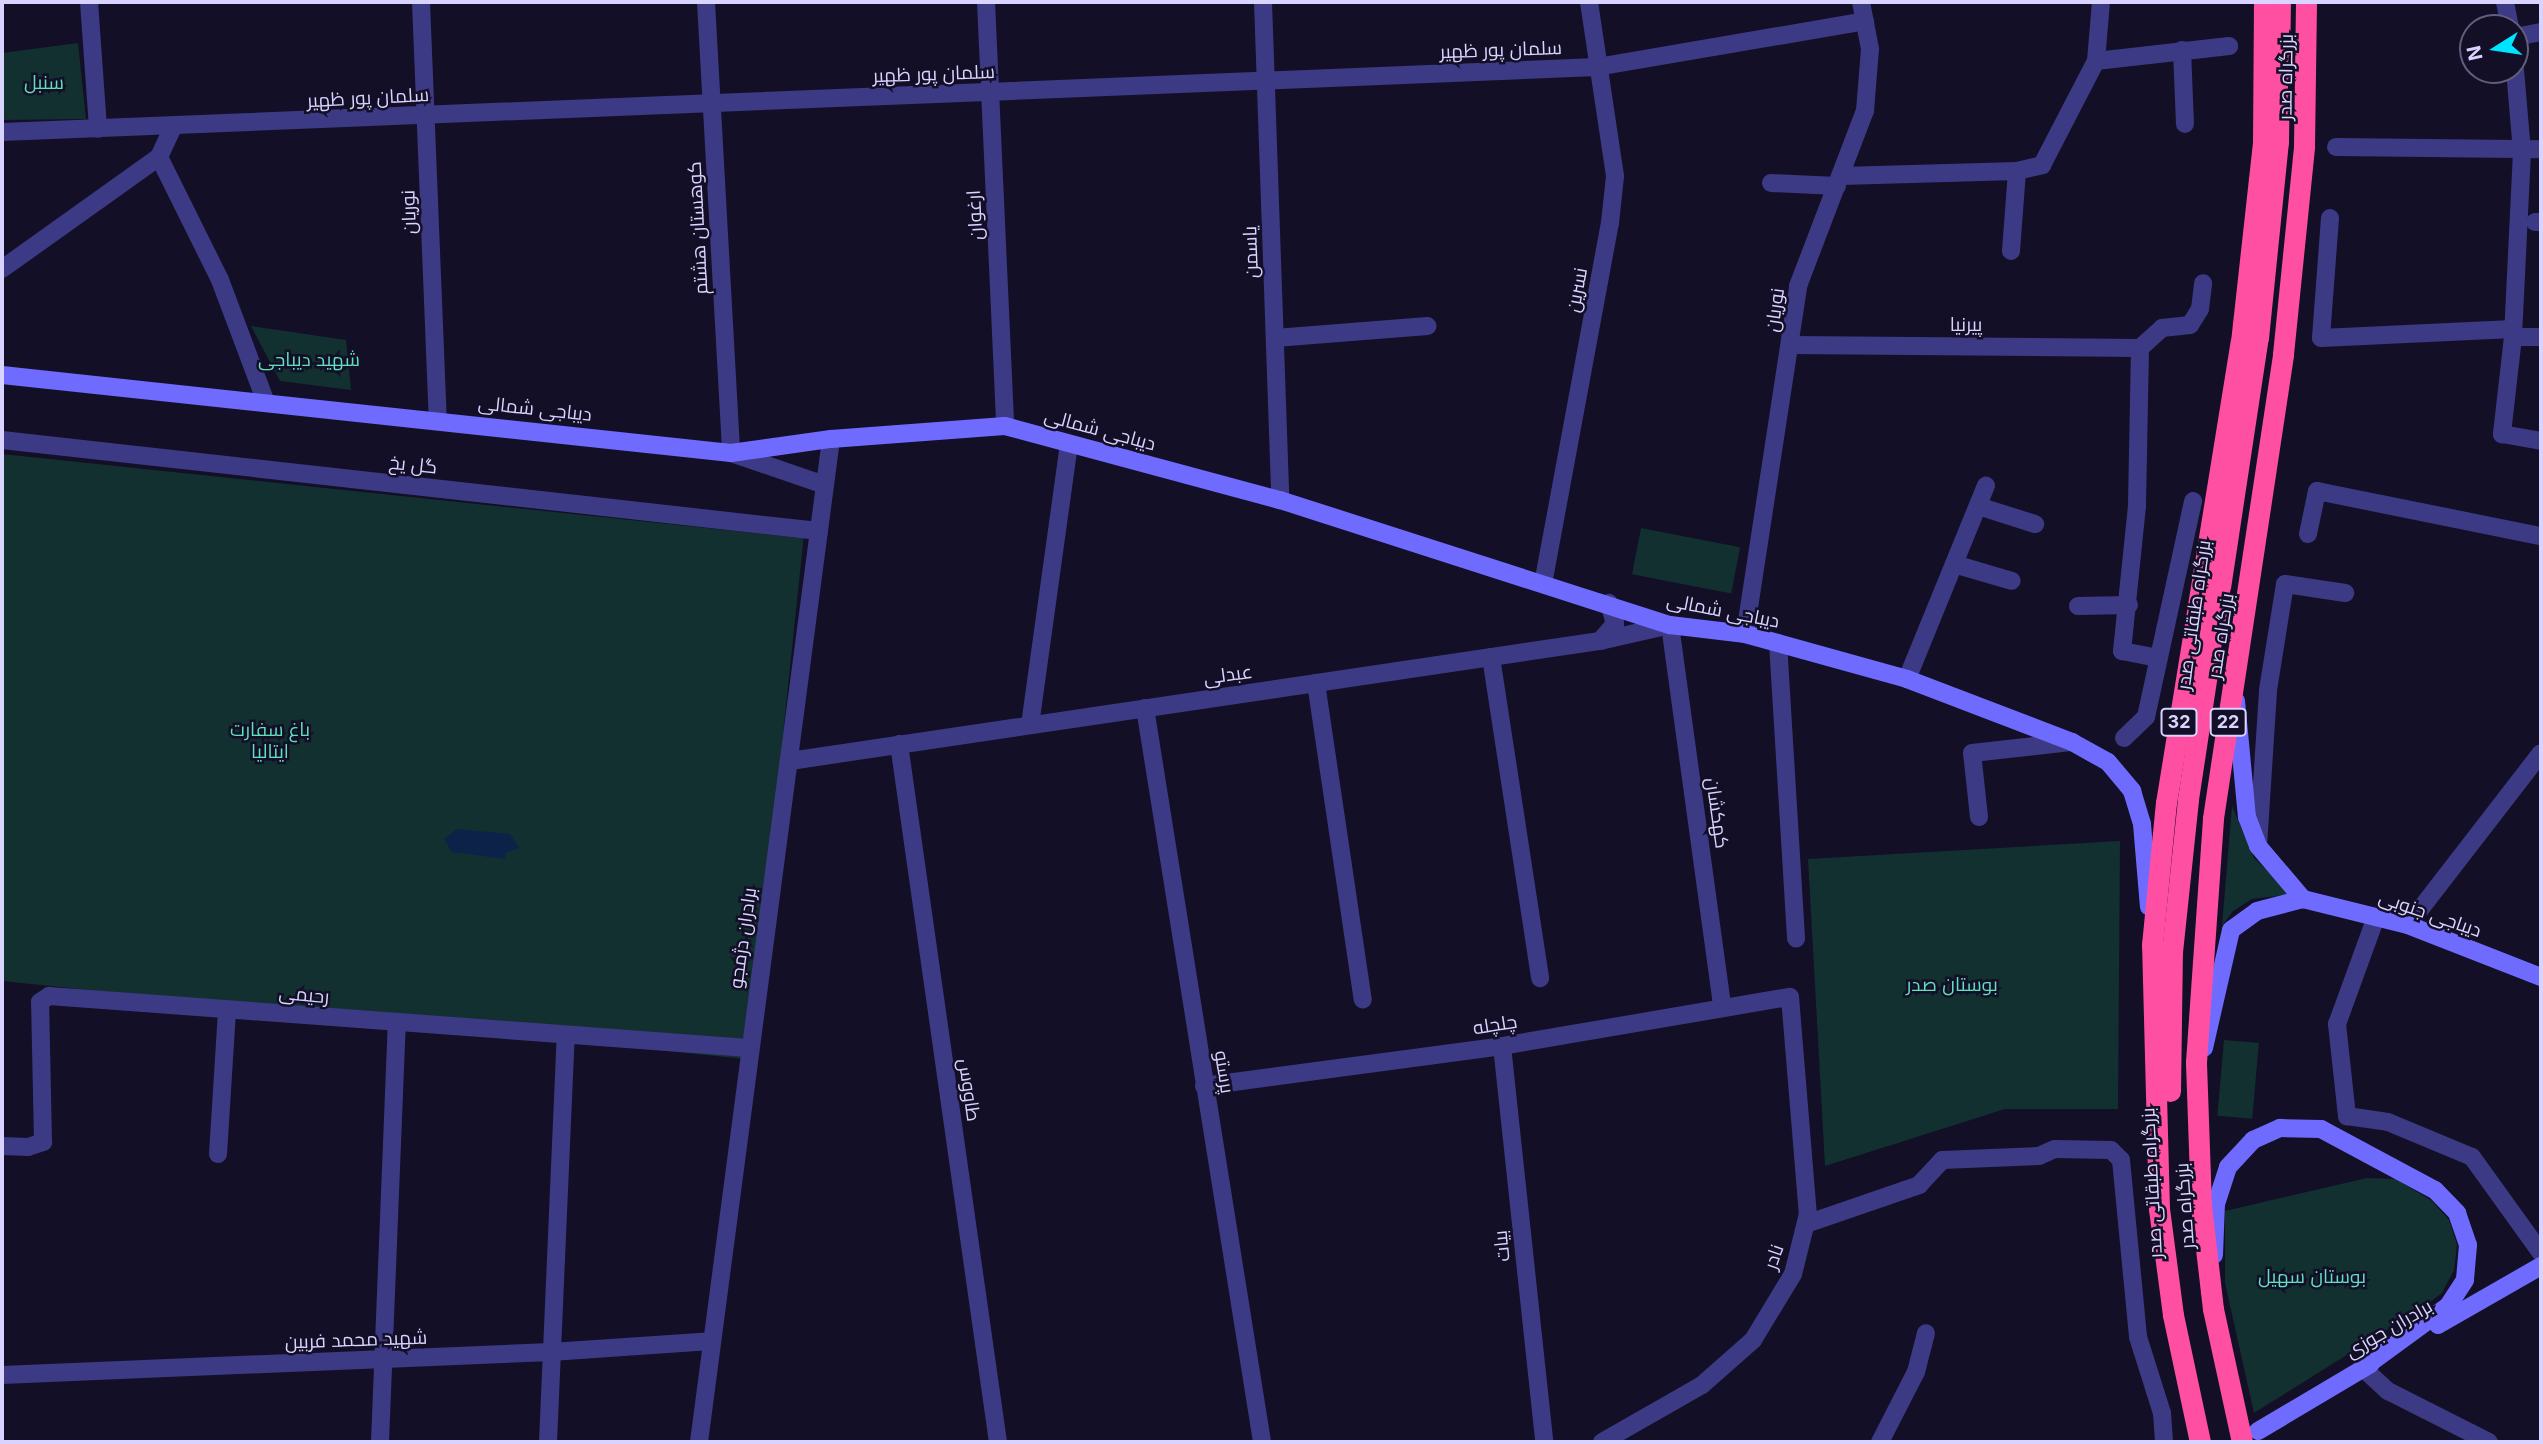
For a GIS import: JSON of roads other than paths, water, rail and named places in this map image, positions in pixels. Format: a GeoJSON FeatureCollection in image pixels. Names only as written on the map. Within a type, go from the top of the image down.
{"type":"FeatureCollection","features":[{"type":"Feature","properties":{"kind":"highway","name":"بزرگراه صدر"},"geometry":{"type":"LineString","coordinates":[[2200,1442],[2173,1315],[2159,1209],[2152,945],[2166,803],[2242,329],[2263,144],[2264,2]]}},
{"type":"Feature","properties":{"kind":"highway","name":"بزرگراه طبقاتی صدر"},"geometry":{"type":"LineString","coordinates":[[2213,1442],[2196,1373],[2175,1237],[2169,1056],[2172,952],[2188,799],[2259,338],[2278,142],[2280,2]]}},
{"type":"Feature","properties":{"kind":"highway","name":"بزرگراه صدر"},"geometry":{"type":"LineString","coordinates":[[2249,1433],[2222,1335],[2213,1272],[2201,1062],[2218,817],[2287,355],[2308,147],[2308,2]]}},
{"type":"Feature","properties":{"kind":"highway","name":"22"},"geometry":{"type":"LineString","coordinates":[[2249,1433],[2213,1309],[2201,1206],[2196,1062],[2213,818],[2283,354],[2304,146],[2308,2]]}},
{"type":"Feature","properties":{"kind":"main road","name":"دیباجی شمالی"},"geometry":{"type":"LineString","coordinates":[[2,376],[265,400],[731,453],[831,439],[1005,426],[1280,500],[1670,625],[1745,634],[1908,679],[2072,742],[2108,762],[2132,791],[2142,824],[2152,945]]}},
{"type":"Feature","properties":{"kind":"main road"},"geometry":{"type":"LineString","coordinates":[[2235,697],[2247,817],[2258,846],[2303,899]]}},
{"type":"Feature","properties":{"kind":"main road","name":"دیباجی جنوبی"},"geometry":{"type":"LineString","coordinates":[[2201,1062],[2231,930],[2257,911],[2303,899],[2408,925],[2541,977]]}},
{"type":"Feature","properties":{"kind":"main road"},"geometry":{"type":"LineString","coordinates":[[2213,1272],[2220,1186],[2236,1155],[2264,1134],[2299,1126],[2320,1129],[2435,1190],[2457,1213],[2468,1245],[2465,1280],[2448,1306],[2363,1368]]}},
{"type":"Feature","properties":{"kind":"main road","name":"برادران جوزی"},"geometry":{"type":"LineString","coordinates":[[2249,1433],[2541,1266]]}},
{"type":"Feature","properties":{"kind":"street"},"geometry":{"type":"LineString","coordinates":[[89,2],[98,129]]}},
{"type":"Feature","properties":{"kind":"street","name":"نوریان"},"geometry":{"type":"LineString","coordinates":[[421,2],[439,420]]}},
{"type":"Feature","properties":{"kind":"street","name":"کوهستان هشتم"},"geometry":{"type":"LineString","coordinates":[[706,2],[731,453]]}},
{"type":"Feature","properties":{"kind":"street","name":"ارغوان"},"geometry":{"type":"LineString","coordinates":[[986,2],[1005,426]]}},
{"type":"Feature","properties":{"kind":"street","name":"یاسمن"},"geometry":{"type":"LineString","coordinates":[[1263,2],[1280,500]]}},
{"type":"Feature","properties":{"kind":"street","name":"نسرین"},"geometry":{"type":"LineString","coordinates":[[1543,583],[1611,223],[1615,176],[1589,2]]}},
{"type":"Feature","properties":{"kind":"street","name":"نوریان"},"geometry":{"type":"LineString","coordinates":[[1745,634],[1798,286],[1865,111],[1870,48],[1861,2]]}},
{"type":"Feature","properties":{"kind":"street"},"geometry":{"type":"LineString","coordinates":[[1771,183],[2017,172],[2042,165],[2096,61],[2101,2]]}},
{"type":"Feature","properties":{"kind":"street","name":"سلمان پور ظهیر"},"geometry":{"type":"LineString","coordinates":[[2,132],[1597,67],[1865,21]]}},
{"type":"Feature","properties":{"kind":"street"},"geometry":{"type":"LineString","coordinates":[[2096,61],[2229,46]]}},
{"type":"Feature","properties":{"kind":"street"},"geometry":{"type":"LineString","coordinates":[[2182,50],[2185,124]]}},
{"type":"Feature","properties":{"kind":"street"},"geometry":{"type":"LineString","coordinates":[[2516,84],[2522,152],[2513,333],[2502,435],[2541,441]]}},
{"type":"Feature","properties":{"kind":"street"},"geometry":{"type":"LineString","coordinates":[[2,269],[159,157],[173,127]]}},
{"type":"Feature","properties":{"kind":"street"},"geometry":{"type":"LineString","coordinates":[[2336,147],[2522,152],[2541,149]]}},
{"type":"Feature","properties":{"kind":"street"},"geometry":{"type":"LineString","coordinates":[[159,157],[220,280],[265,400]]}},
{"type":"Feature","properties":{"kind":"street"},"geometry":{"type":"LineString","coordinates":[[2011,251],[2017,172]]}},
{"type":"Feature","properties":{"kind":"street"},"geometry":{"type":"LineString","coordinates":[[2330,218],[2321,338],[2513,333],[2541,337]]}},
{"type":"Feature","properties":{"kind":"street"},"geometry":{"type":"LineString","coordinates":[[2157,657],[2122,650],[2129,605],[2137,506],[2140,348],[2162,328],[2190,325],[2200,309],[2203,283]]}},
{"type":"Feature","properties":{"kind":"street"},"geometry":{"type":"LineString","coordinates":[[1275,338],[1428,326]]}},
{"type":"Feature","properties":{"kind":"street","name":"پیرنیا"},"geometry":{"type":"LineString","coordinates":[[1791,345],[2140,348]]}},
{"type":"Feature","properties":{"kind":"street","name":"برادران دژمجو"},"geometry":{"type":"LineString","coordinates":[[699,1442],[748,1048],[790,761],[831,439]]}},
{"type":"Feature","properties":{"kind":"street","name":"گل یخ"},"geometry":{"type":"LineString","coordinates":[[2,440],[819,531]]}},
{"type":"Feature","properties":{"kind":"street"},"geometry":{"type":"LineString","coordinates":[[1030,725],[1069,444]]}},
{"type":"Feature","properties":{"kind":"street"},"geometry":{"type":"LineString","coordinates":[[731,453],[825,485]]}},
{"type":"Feature","properties":{"kind":"street"},"geometry":{"type":"LineString","coordinates":[[1908,679],[1986,485]]}},
{"type":"Feature","properties":{"kind":"street"},"geometry":{"type":"LineString","coordinates":[[2308,534],[2317,491],[2541,536]]}},
{"type":"Feature","properties":{"kind":"street"},"geometry":{"type":"LineString","coordinates":[[2124,738],[2146,717],[2193,501]]}},
{"type":"Feature","properties":{"kind":"street"},"geometry":{"type":"LineString","coordinates":[[1978,506],[2035,524]]}},
{"type":"Feature","properties":{"kind":"street"},"geometry":{"type":"LineString","coordinates":[[1954,564],[2012,581]]}},
{"type":"Feature","properties":{"kind":"street"},"geometry":{"type":"LineString","coordinates":[[2258,846],[2268,690],[2285,584],[2345,593]]}},
{"type":"Feature","properties":{"kind":"street"},"geometry":{"type":"LineString","coordinates":[[1600,641],[1615,624],[1609,604]]}},
{"type":"Feature","properties":{"kind":"street"},"geometry":{"type":"LineString","coordinates":[[2078,606],[2129,605]]}},
{"type":"Feature","properties":{"kind":"street","name":"عبدلی"},"geometry":{"type":"LineString","coordinates":[[790,761],[1600,641],[1670,625]]}},
{"type":"Feature","properties":{"kind":"street","name":"کهکشان"},"geometry":{"type":"LineString","coordinates":[[1670,625],[1723,1006]]}},
{"type":"Feature","properties":{"kind":"street"},"geometry":{"type":"LineString","coordinates":[[1779,643],[1796,938]]}},
{"type":"Feature","properties":{"kind":"street"},"geometry":{"type":"LineString","coordinates":[[1491,657],[1540,978]]}},
{"type":"Feature","properties":{"kind":"street"},"geometry":{"type":"LineString","coordinates":[[1316,683],[1363,1000]]}},
{"type":"Feature","properties":{"kind":"street","name":"پرستو"},"geometry":{"type":"LineString","coordinates":[[1145,708],[1262,1442]]}},
{"type":"Feature","properties":{"kind":"street"},"geometry":{"type":"LineString","coordinates":[[1979,817],[1972,752],[2072,742]]}},
{"type":"Feature","properties":{"kind":"street","name":"طاووس"},"geometry":{"type":"LineString","coordinates":[[899,744],[998,1442]]}},
{"type":"Feature","properties":{"kind":"street"},"geometry":{"type":"LineString","coordinates":[[2408,925],[2541,753]]}},
{"type":"Feature","properties":{"kind":"street"},"geometry":{"type":"LineString","coordinates":[[2376,917],[2337,1024],[2347,1116],[2388,1122],[2472,1157],[2541,1253]]}},
{"type":"Feature","properties":{"kind":"street","name":"رحیمی"},"geometry":{"type":"LineString","coordinates":[[2,1146],[28,1147],[43,1142],[40,1002],[49,996],[397,1025],[748,1048]]}},
{"type":"Feature","properties":{"kind":"street","name":"چلچله"},"geometry":{"type":"LineString","coordinates":[[1205,1086],[1502,1046],[1723,1006],[1790,997]]}},
{"type":"Feature","properties":{"kind":"street","name":"نادر"},"geometry":{"type":"LineString","coordinates":[[1602,1442],[1702,1385],[1753,1340],[1793,1274],[1806,1224],[1790,997]]}},
{"type":"Feature","properties":{"kind":"street"},"geometry":{"type":"LineString","coordinates":[[218,1154],[227,1009]]}},
{"type":"Feature","properties":{"kind":"street"},"geometry":{"type":"LineString","coordinates":[[380,1442],[397,1025]]}},
{"type":"Feature","properties":{"kind":"street"},"geometry":{"type":"LineString","coordinates":[[548,1442],[566,1036]]}},
{"type":"Feature","properties":{"kind":"street","name":"بیات"},"geometry":{"type":"LineString","coordinates":[[1502,1046],[1544,1442]]}},
{"type":"Feature","properties":{"kind":"street"},"geometry":{"type":"LineString","coordinates":[[1806,1224],[1919,1185],[1942,1160],[2039,1156],[2055,1149],[2111,1150],[2122,1160],[2138,1338],[2162,1413],[2164,1442]]}},
{"type":"Feature","properties":{"kind":"street"},"geometry":{"type":"LineString","coordinates":[[1880,1442],[1916,1372],[1926,1333]]}},
{"type":"Feature","properties":{"kind":"street","name":"شهید محمد فربین"},"geometry":{"type":"LineString","coordinates":[[2,1375],[551,1353],[711,1341]]}},
{"type":"Feature","properties":{"kind":"street"},"geometry":{"type":"LineString","coordinates":[[2363,1368],[2388,1391],[2489,1442]]}},
{"type":"Feature","properties":{"kind":"water"},"geometry":{"type":"Polygon","coordinates":[[[457,829],[510,834],[519,848],[506,853],[505,859],[452,852],[444,839],[457,829]]]}},
{"type":"Feature","properties":{"kind":"park label","name":"سنبل"},"geometry":{"type":"Point","coordinates":[44,83]}},
{"type":"Feature","properties":{"kind":"park label","name":"شهید دیباجی"},"geometry":{"type":"Point","coordinates":[309,360]}},
{"type":"Feature","properties":{"kind":"park label","name":"باغ سفارت ایتالیا"},"geometry":{"type":"Point","coordinates":[270,741]}},
{"type":"Feature","properties":{"kind":"park label","name":"بوستان صدر"},"geometry":{"type":"Point","coordinates":[1952,985]}},
{"type":"Feature","properties":{"kind":"park label","name":"بوستان سهیل"},"geometry":{"type":"Point","coordinates":[2312,1277]}}]}
